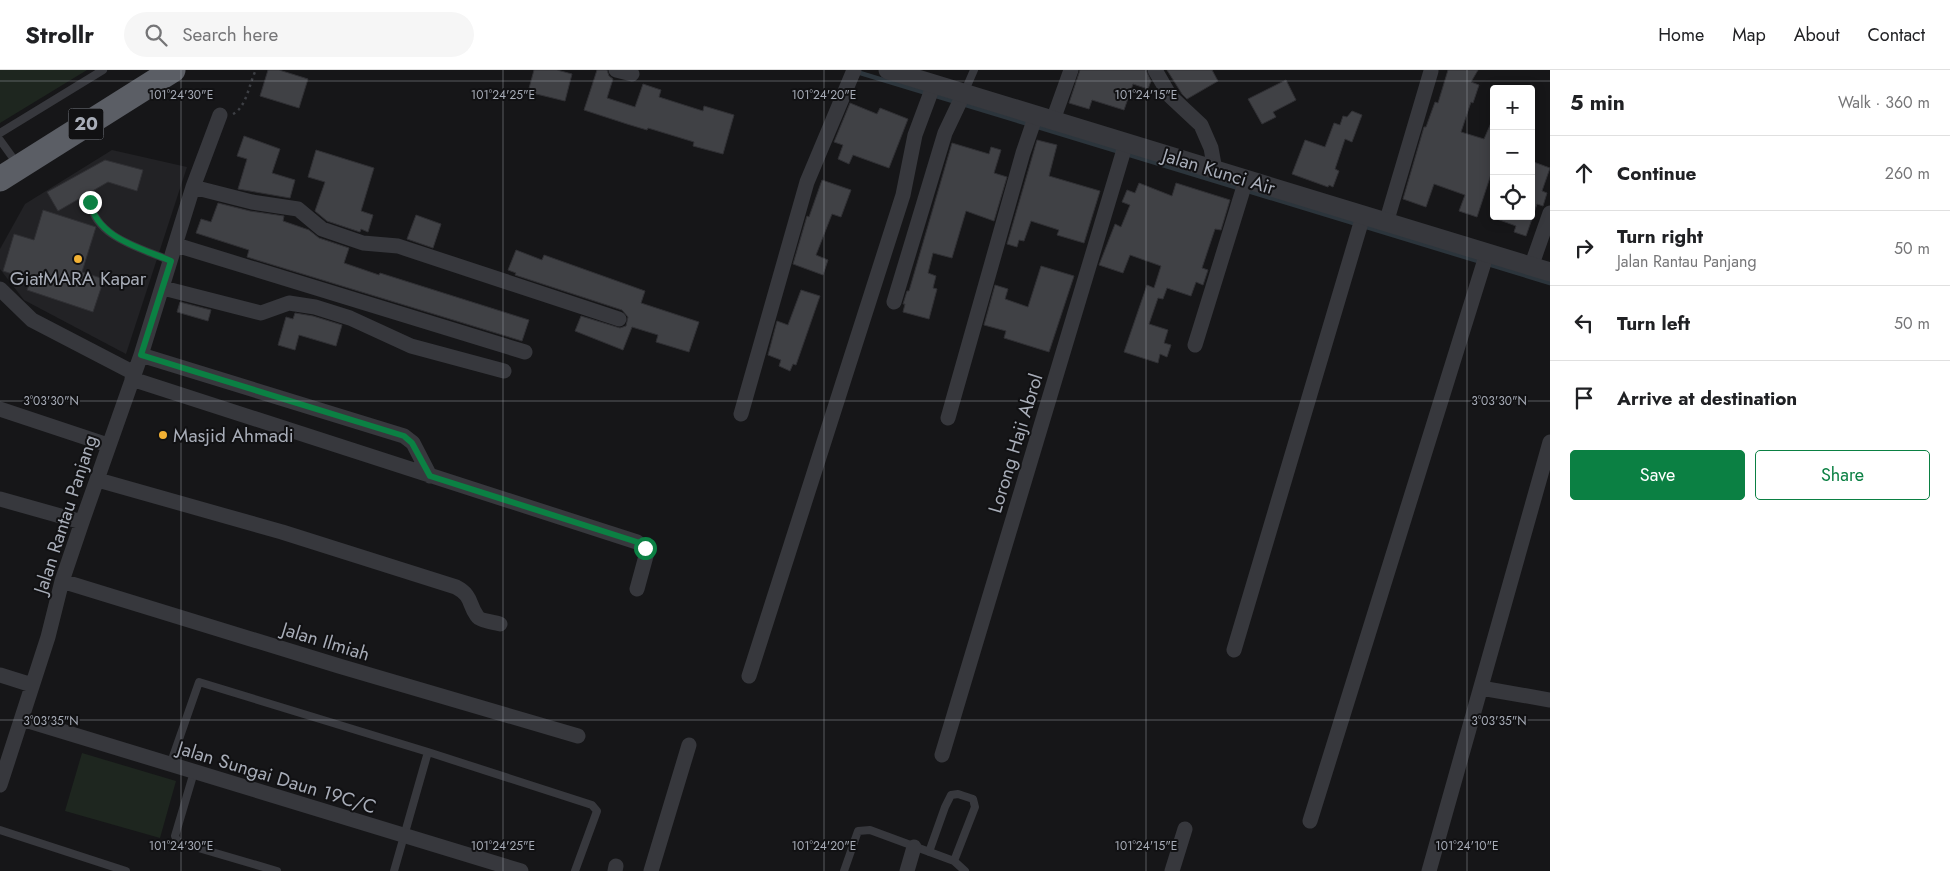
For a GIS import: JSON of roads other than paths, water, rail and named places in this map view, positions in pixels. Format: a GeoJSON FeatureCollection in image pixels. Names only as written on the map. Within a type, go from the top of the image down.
{"type":"FeatureCollection","features":[{"type":"Feature","properties":{"kind":"highway","name":"20"},"geometry":{"type":"LineString","coordinates":[[10,172],[173,70]]}},
{"type":"Feature","properties":{"kind":"street"},"geometry":{"type":"LineString","coordinates":[[616,70],[632,74]]}},
{"type":"Feature","properties":{"kind":"street","name":"Jalan Kunci Air"},"geometry":{"type":"LineString","coordinates":[[888,70],[932,91],[1038,121],[1124,149],[1215,170],[1244,186],[1362,222],[1386,223],[1485,260],[1531,266],[1550,272]]}},
{"type":"Feature","properties":{"kind":"street"},"geometry":{"type":"LineString","coordinates":[[948,418],[1038,121],[1071,70]]}},
{"type":"Feature","properties":{"kind":"street"},"geometry":{"type":"LineString","coordinates":[[1155,70],[1170,96],[1201,124],[1210,148],[1215,170]]}},
{"type":"Feature","properties":{"kind":"street"},"geometry":{"type":"LineString","coordinates":[[1386,223],[1431,71]]}},
{"type":"Feature","properties":{"kind":"street"},"geometry":{"type":"LineString","coordinates":[[741,414],[807,182],[853,73]]}},
{"type":"Feature","properties":{"kind":"street"},"geometry":{"type":"LineString","coordinates":[[749,676],[903,195],[914,135],[932,91]]}},
{"type":"Feature","properties":{"kind":"street"},"geometry":{"type":"LineString","coordinates":[[894,302],[945,133],[961,100]]}},
{"type":"Feature","properties":{"kind":"street","name":"Jalan Rantau Panjang"},"geometry":{"type":"LineString","coordinates":[[0,785],[6,745],[22,719],[48,637],[62,581],[141,355],[193,187],[220,115]]}},
{"type":"Feature","properties":{"kind":"street","name":"Lorong Haji Abrol"},"geometry":{"type":"LineString","coordinates":[[942,755],[1124,149]]}},
{"type":"Feature","properties":{"kind":"street"},"geometry":{"type":"LineString","coordinates":[[1195,345],[1244,186]]}},
{"type":"Feature","properties":{"kind":"street"},"geometry":{"type":"LineString","coordinates":[[193,187],[252,202],[298,209],[322,230],[364,243],[398,246],[619,319]]}},
{"type":"Feature","properties":{"kind":"street"},"geometry":{"type":"LineString","coordinates":[[1531,266],[1550,213]]}},
{"type":"Feature","properties":{"kind":"street"},"geometry":{"type":"LineString","coordinates":[[1234,650],[1362,222]]}},
{"type":"Feature","properties":{"kind":"street"},"geometry":{"type":"LineString","coordinates":[[176,245],[526,352]]}},
{"type":"Feature","properties":{"kind":"street"},"geometry":{"type":"LineString","coordinates":[[1310,821],[1485,260]]}},
{"type":"Feature","properties":{"kind":"street"},"geometry":{"type":"LineString","coordinates":[[163,288],[261,313],[289,303],[315,307],[350,318],[411,346],[504,371]]}},
{"type":"Feature","properties":{"kind":"street"},"geometry":{"type":"LineString","coordinates":[[0,289],[32,320],[133,376],[430,476],[637,542],[645,548],[646,556],[638,589]]}},
{"type":"Feature","properties":{"kind":"street"},"geometry":{"type":"LineString","coordinates":[[141,355],[404,436],[412,443],[430,476]]}},
{"type":"Feature","properties":{"kind":"street"},"geometry":{"type":"LineString","coordinates":[[0,409],[108,445]]}},
{"type":"Feature","properties":{"kind":"street"},"geometry":{"type":"LineString","coordinates":[[1429,871],[1550,442]]}},
{"type":"Feature","properties":{"kind":"street"},"geometry":{"type":"LineString","coordinates":[[98,480],[282,532],[456,587],[467,595],[476,616],[480,619],[500,624]]}},
{"type":"Feature","properties":{"kind":"street"},"geometry":{"type":"LineString","coordinates":[[0,498],[82,522]]}},
{"type":"Feature","properties":{"kind":"street","name":"Jalan Ilmiah"},"geometry":{"type":"LineString","coordinates":[[62,581],[339,666],[578,736]]}},
{"type":"Feature","properties":{"kind":"street"},"geometry":{"type":"LineString","coordinates":[[0,675],[32,685]]}},
{"type":"Feature","properties":{"kind":"street"},"geometry":{"type":"LineString","coordinates":[[1481,688],[1550,700]]}},
{"type":"Feature","properties":{"kind":"street","name":"Jalan Sungai Daun 19C/C"},"geometry":{"type":"LineString","coordinates":[[22,719],[404,837],[521,871]]}},
{"type":"Feature","properties":{"kind":"street"},"geometry":{"type":"LineString","coordinates":[[651,871],[689,745]]}},
{"type":"Feature","properties":{"kind":"street"},"geometry":{"type":"LineString","coordinates":[[1172,871],[1185,828]]}},
{"type":"Feature","properties":{"kind":"street"},"geometry":{"type":"LineString","coordinates":[[907,871],[921,850]]}},
{"type":"Feature","properties":{"kind":"lane"},"geometry":{"type":"LineString","coordinates":[[0,133],[103,70]]}},
{"type":"Feature","properties":{"kind":"lane"},"geometry":{"type":"LineString","coordinates":[[961,100],[974,70]]}},
{"type":"Feature","properties":{"kind":"lane"},"geometry":{"type":"LineString","coordinates":[[0,140],[10,172]]}},
{"type":"Feature","properties":{"kind":"lane"},"geometry":{"type":"LineString","coordinates":[[90,202],[92,213],[102,228],[117,237],[171,261]]}},
{"type":"Feature","properties":{"kind":"lane"},"geometry":{"type":"LineString","coordinates":[[170,765],[199,682],[428,752],[592,805],[596,811],[576,871]]}},
{"type":"Feature","properties":{"kind":"lane"},"geometry":{"type":"LineString","coordinates":[[394,871],[428,752]]}},
{"type":"Feature","properties":{"kind":"lane"},"geometry":{"type":"LineString","coordinates":[[194,772],[175,836],[176,840],[278,871]]}},
{"type":"Feature","properties":{"kind":"lane"},"geometry":{"type":"LineString","coordinates":[[921,850],[951,795],[958,794],[973,799],[975,807],[954,862]]}},
{"type":"Feature","properties":{"kind":"lane"},"geometry":{"type":"LineString","coordinates":[[0,830],[126,871]]}},
{"type":"Feature","properties":{"kind":"lane"},"geometry":{"type":"LineString","coordinates":[[844,871],[858,831],[870,830],[954,862],[965,871]]}},
{"type":"Feature","properties":{"kind":"waterway"},"geometry":{"type":"LineString","coordinates":[[857,72],[1550,283]]}},
{"type":"Feature","properties":{"kind":"place","name":"GiatMARA Kapar"},"geometry":{"type":"Point","coordinates":[78,259]}},
{"type":"Feature","properties":{"kind":"place","name":"Masjid Ahmadi"},"geometry":{"type":"Point","coordinates":[163,435]}}]}
